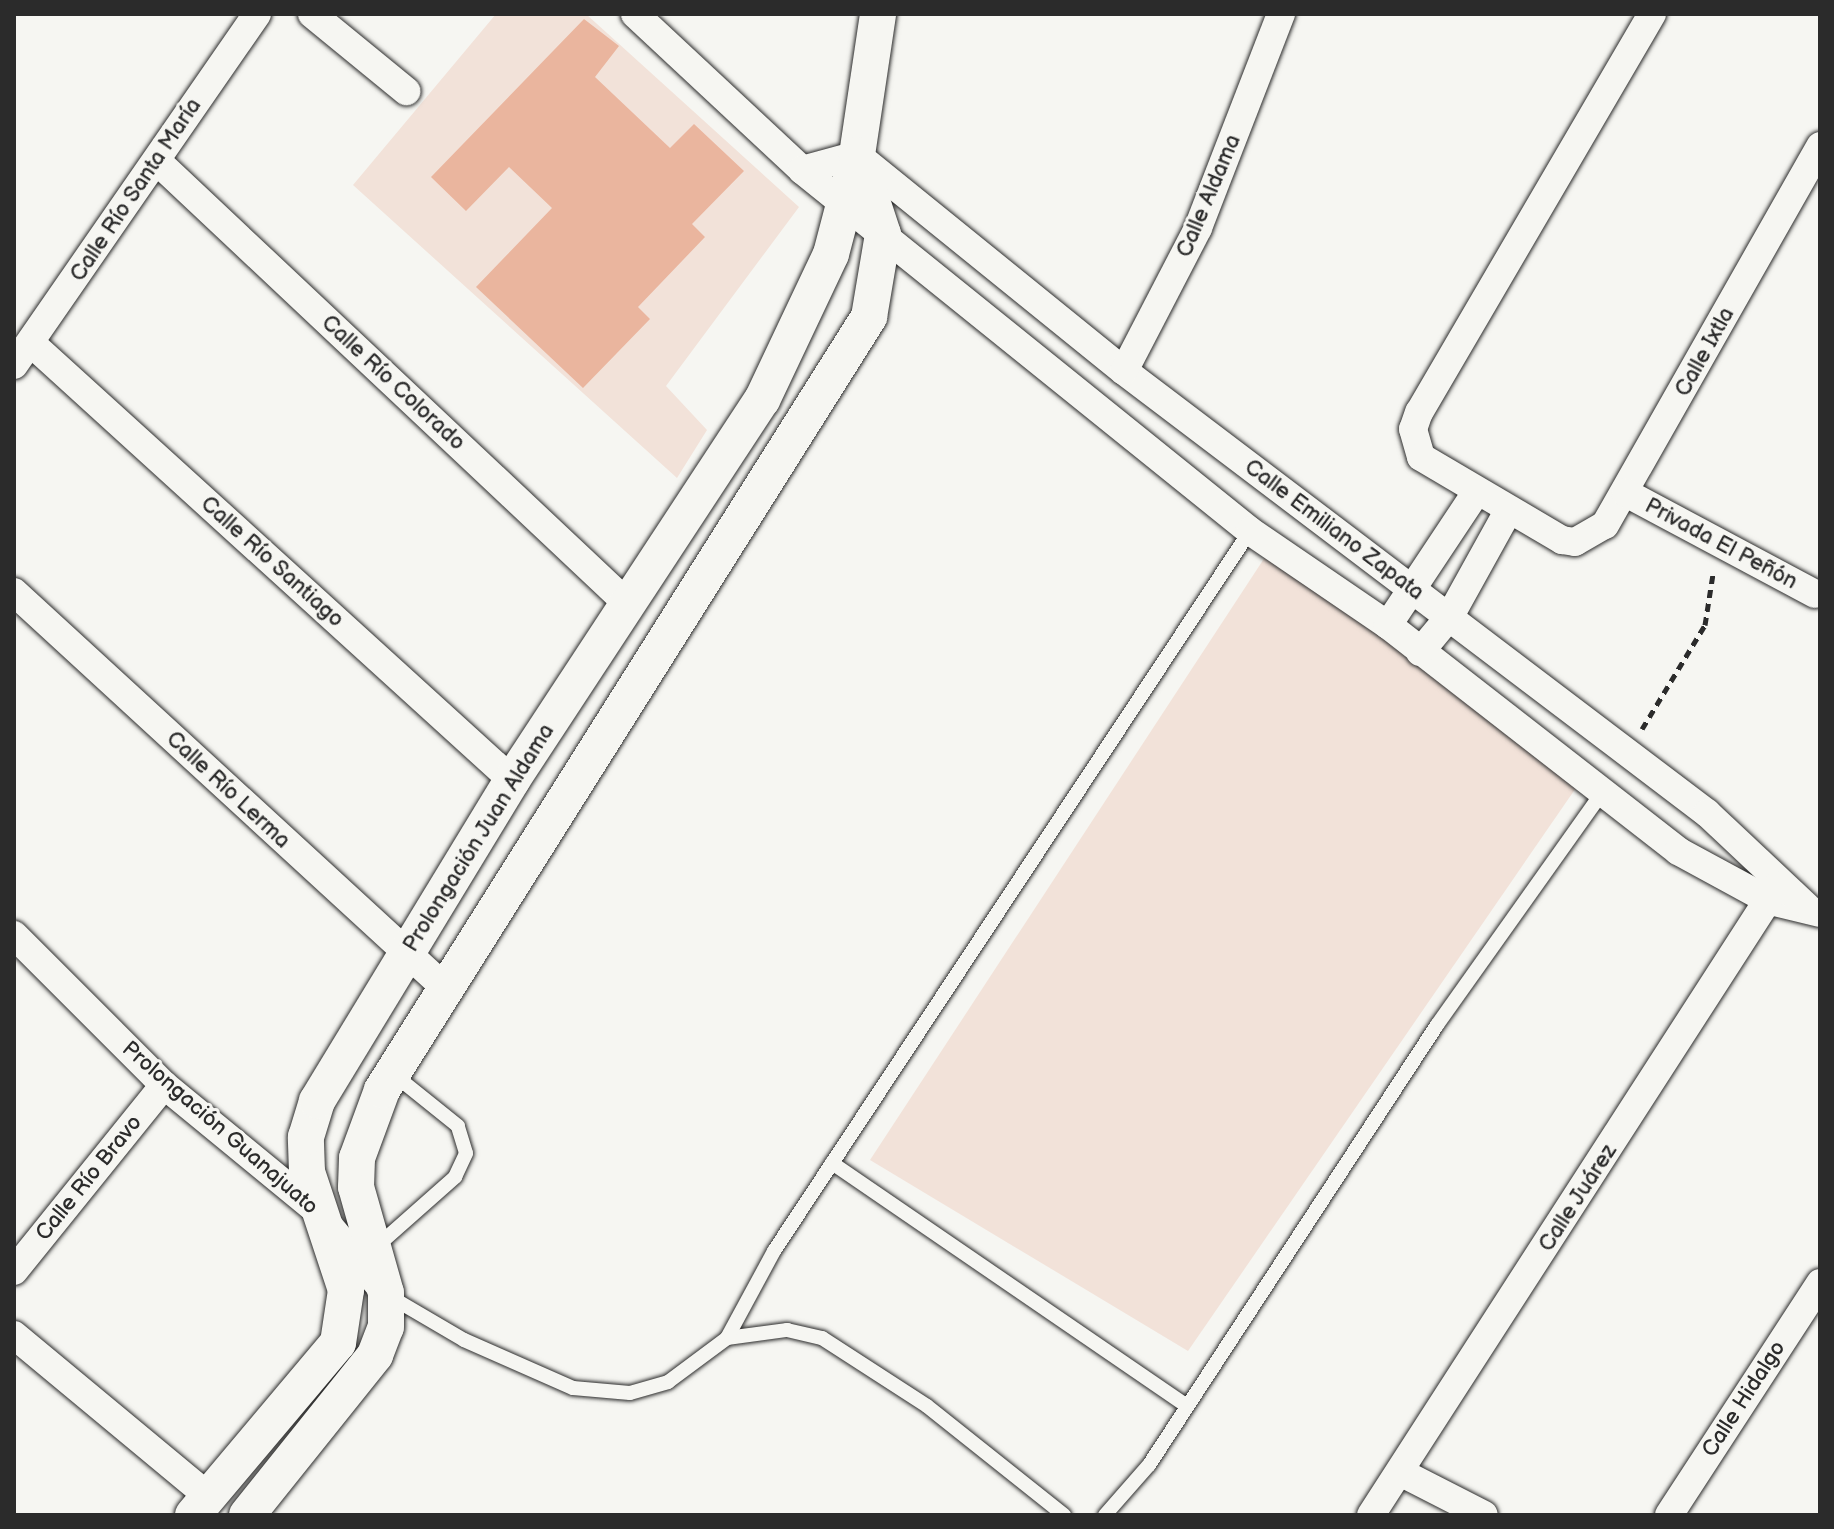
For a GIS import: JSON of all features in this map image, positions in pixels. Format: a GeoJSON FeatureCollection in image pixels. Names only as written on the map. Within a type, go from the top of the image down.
{"type":"FeatureCollection","features":[{"type":"Feature","properties":{"kind":"street","name":"Calle Río Santa María"},"geometry":{"type":"LineString","coordinates":[[23,354],[257,14]]}},
{"type":"Feature","properties":{"kind":"street"},"geometry":{"type":"LineString","coordinates":[[312,14],[406,91]]}},
{"type":"Feature","properties":{"kind":"street","name":"Calle Emiliano Zapata"},"geometry":{"type":"LineString","coordinates":[[635,14],[802,170],[1250,531],[1388,625],[1678,851],[1776,890],[1813,910]]}},
{"type":"Feature","properties":{"kind":"street","name":"Prolongación Juan Aldama"},"geometry":{"type":"LineString","coordinates":[[201,1506],[338,1343],[346,1290],[315,1209],[306,1137],[317,1101],[512,780],[630,606],[762,400],[831,254],[857,155],[878,14]]}},
{"type":"Feature","properties":{"kind":"street","name":"Calle Aldama"},"geometry":{"type":"LineString","coordinates":[[1124,371],[1198,228],[1281,14]]}},
{"type":"Feature","properties":{"kind":"street"},"geometry":{"type":"LineString","coordinates":[[1420,652],[1450,616],[1507,513],[1421,457],[1413,429],[1419,412],[1652,14]]}},
{"type":"Feature","properties":{"kind":"street","name":"Calle Ixtla"},"geometry":{"type":"LineString","coordinates":[[1507,513],[1575,542],[1605,525],[1626,493],[1820,146]]}},
{"type":"Feature","properties":{"kind":"street"},"geometry":{"type":"LineString","coordinates":[[802,170],[857,155]]}},
{"type":"Feature","properties":{"kind":"street","name":"Calle Emiliano Zapata"},"geometry":{"type":"LineString","coordinates":[[857,155],[1124,371],[1412,591],[1450,616],[1627,754],[1776,890]]}},
{"type":"Feature","properties":{"kind":"street","name":"Prolongación Juan Aldama"},"geometry":{"type":"LineString","coordinates":[[247,1515],[375,1355],[386,1327],[386,1293],[356,1187],[357,1158],[392,1073],[443,986],[853,351],[869,317],[883,234],[857,155]]}},
{"type":"Feature","properties":{"kind":"street","name":"Calle Río Colorado"},"geometry":{"type":"LineString","coordinates":[[157,161],[630,606]]}},
{"type":"Feature","properties":{"kind":"street","name":"Calle Río Santiago"},"geometry":{"type":"LineString","coordinates":[[23,354],[512,780]]}},
{"type":"Feature","properties":{"kind":"street","name":"Privada El Peñón"},"geometry":{"type":"LineString","coordinates":[[1626,493],[1815,594]]}},
{"type":"Feature","properties":{"kind":"street"},"geometry":{"type":"LineString","coordinates":[[1388,625],[1475,494]]}},
{"type":"Feature","properties":{"kind":"street","name":"Calle Río Lerma"},"geometry":{"type":"LineString","coordinates":[[14,592],[443,986]]}},
{"type":"Feature","properties":{"kind":"street","name":"Calle Juárez"},"geometry":{"type":"LineString","coordinates":[[1371,1515],[1776,890]]}},
{"type":"Feature","properties":{"kind":"street","name":"Prolongación Guanajuato"},"geometry":{"type":"LineString","coordinates":[[14,935],[164,1085],[315,1209],[386,1293]]}},
{"type":"Feature","properties":{"kind":"street","name":"Calle Río Bravo"},"geometry":{"type":"LineString","coordinates":[[14,1271],[164,1085]]}},
{"type":"Feature","properties":{"kind":"street","name":"Calle Hidalgo"},"geometry":{"type":"LineString","coordinates":[[1669,1515],[1820,1283]]}},
{"type":"Feature","properties":{"kind":"street"},"geometry":{"type":"LineString","coordinates":[[14,1335],[201,1506]]}},
{"type":"Feature","properties":{"kind":"street"},"geometry":{"type":"LineString","coordinates":[[1400,1472],[1484,1515]]}},
{"type":"Feature","properties":{"kind":"lane"},"geometry":{"type":"LineString","coordinates":[[386,1293],[464,1340],[573,1388],[630,1393],[668,1382],[727,1338],[832,1163],[1250,531]]}},
{"type":"Feature","properties":{"kind":"lane"},"geometry":{"type":"LineString","coordinates":[[1105,1515],[1187,1406],[1437,1025],[1601,794]]}},
{"type":"Feature","properties":{"kind":"lane"},"geometry":{"type":"LineString","coordinates":[[375,1248],[455,1177],[466,1153],[458,1126],[392,1073]]}},
{"type":"Feature","properties":{"kind":"lane"},"geometry":{"type":"LineString","coordinates":[[832,1163],[1187,1406]]}},
{"type":"Feature","properties":{"kind":"lane"},"geometry":{"type":"LineString","coordinates":[[727,1338],[787,1330],[822,1338],[927,1406],[1064,1515]]}},
{"type":"Feature","properties":{"kind":"path"},"geometry":{"type":"LineString","coordinates":[[1627,754],[1705,625],[1718,544]]}},
{"type":"Feature","properties":{"kind":"shaded area"},"geometry":{"type":"Polygon","coordinates":[[[496,14],[586,14],[799,207],[666,386],[707,430],[677,478],[353,185],[496,14]]]}},
{"type":"Feature","properties":{"kind":"shaded area"},"geometry":{"type":"Polygon","coordinates":[[[1269,551],[1578,785],[1188,1351],[870,1160],[1269,551]]]}},
{"type":"Feature","properties":{"kind":"building"},"geometry":{"type":"Polygon","coordinates":[[[584,19],[619,46],[595,77],[670,148],[694,124],[744,171],[692,224],[705,237],[638,307],[650,319],[583,388],[476,287],[552,208],[509,167],[466,211],[431,177],[584,19]]]}}]}
